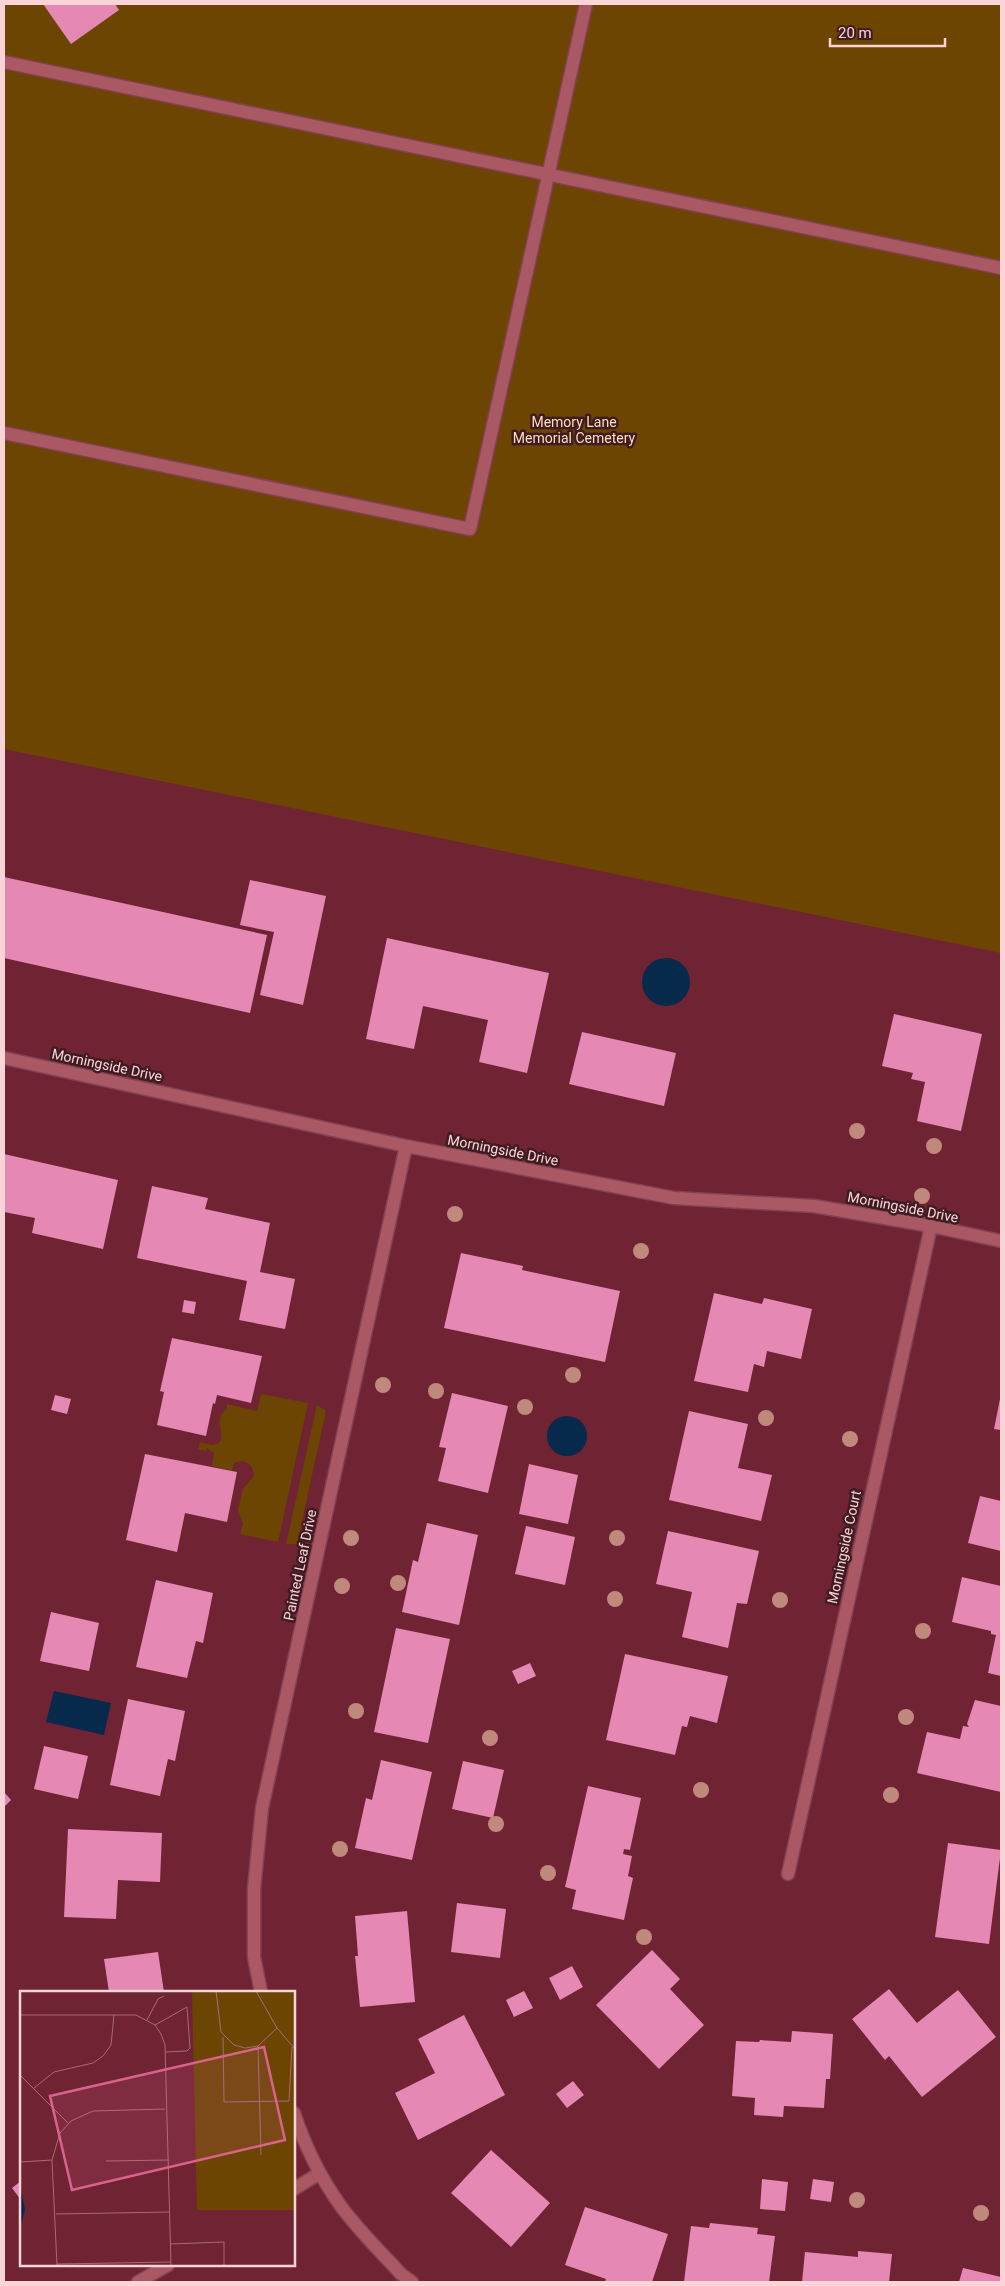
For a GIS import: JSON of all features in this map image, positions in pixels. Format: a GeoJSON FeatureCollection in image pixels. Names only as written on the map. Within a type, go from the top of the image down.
{"type":"FeatureCollection","features":[{"type":"Feature","properties":{"kind":"street"},"geometry":{"type":"LineString","coordinates":[[4,432],[470,529],[586,4]]}},
{"type":"Feature","properties":{"kind":"street"},"geometry":{"type":"LineString","coordinates":[[4,62],[1001,268]]}},
{"type":"Feature","properties":{"kind":"street","name":"Morningside Drive"},"geometry":{"type":"LineString","coordinates":[[4,1058],[406,1146],[674,1198],[814,1206],[931,1226],[1001,1242]]}},
{"type":"Feature","properties":{"kind":"street","name":"Painted Leaf Drive"},"geometry":{"type":"LineString","coordinates":[[261,1991],[254,1957],[254,1889],[262,1808],[406,1146]]}},
{"type":"Feature","properties":{"kind":"street","name":"Morningside Court"},"geometry":{"type":"LineString","coordinates":[[788,1874],[931,1226]]}},
{"type":"Feature","properties":{"kind":"street"},"geometry":{"type":"LineString","coordinates":[[295,2116],[302,2137],[320,2173],[341,2206],[401,2274],[412,2282]]}},
{"type":"Feature","properties":{"kind":"street"},"geometry":{"type":"LineString","coordinates":[[295,2188],[320,2173]]}},
{"type":"Feature","properties":{"kind":"street"},"geometry":{"type":"LineString","coordinates":[[138,2282],[166,2266]]}},
{"type":"Feature","properties":{"kind":"green space","name":"Memory Lane Memorial Cemetery"},"geometry":{"type":"Polygon","coordinates":[[[4,4],[1001,4],[1001,953],[4,749],[4,4]]]}},
{"type":"Feature","properties":{"kind":"green space"},"geometry":{"type":"Polygon","coordinates":[[[261,1394],[308,1403],[278,1542],[240,1534],[243,1523],[238,1510],[243,1489],[254,1476],[250,1465],[245,1462],[234,1463],[232,1471],[212,1466],[214,1453],[207,1448],[206,1451],[198,1449],[200,1442],[212,1445],[219,1443],[221,1438],[220,1418],[227,1408],[227,1404],[257,1411],[261,1394]]]}},
{"type":"Feature","properties":{"kind":"green space"},"geometry":{"type":"Polygon","coordinates":[[[317,1405],[326,1411],[297,1544],[286,1544],[317,1405]]]}},
{"type":"Feature","properties":{"kind":"water"},"geometry":{"type":"Polygon","coordinates":[[[666,958],[675,960],[683,965],[688,973],[690,982],[688,991],[683,999],[675,1004],[666,1006],[657,1004],[649,999],[644,991],[642,982],[644,973],[649,965],[657,960],[666,958]]]}},
{"type":"Feature","properties":{"kind":"water"},"geometry":{"type":"Polygon","coordinates":[[[571,1416],[578,1419],[584,1425],[587,1436],[586,1444],[578,1453],[571,1456],[563,1456],[556,1453],[548,1444],[547,1432],[550,1425],[559,1417],[571,1416]]]}},
{"type":"Feature","properties":{"kind":"water"},"geometry":{"type":"Polygon","coordinates":[[[54,1691],[111,1703],[104,1735],[46,1722],[54,1691]]]}},
{"type":"Feature","properties":{"kind":"building"},"geometry":{"type":"Polygon","coordinates":[[[43,4],[115,4],[119,10],[71,44],[43,4]]]}},
{"type":"Feature","properties":{"kind":"building"},"geometry":{"type":"Polygon","coordinates":[[[4,877],[267,935],[250,1013],[4,958],[4,877]]]}},
{"type":"Feature","properties":{"kind":"building"},"geometry":{"type":"Polygon","coordinates":[[[250,880],[326,896],[303,1005],[260,995],[274,932],[240,925],[250,880]]]}},
{"type":"Feature","properties":{"kind":"building"},"geometry":{"type":"Polygon","coordinates":[[[387,938],[549,973],[527,1073],[479,1062],[488,1020],[423,1006],[414,1049],[366,1039],[387,938]]]}},
{"type":"Feature","properties":{"kind":"building"},"geometry":{"type":"Polygon","coordinates":[[[894,1014],[982,1034],[961,1131],[917,1121],[925,1082],[911,1079],[913,1073],[882,1066],[894,1014]]]}},
{"type":"Feature","properties":{"kind":"building"},"geometry":{"type":"Polygon","coordinates":[[[582,1032],[676,1053],[664,1106],[569,1084],[582,1032]]]}},
{"type":"Feature","properties":{"kind":"building"},"geometry":{"type":"Polygon","coordinates":[[[4,1154],[118,1180],[103,1249],[32,1233],[35,1218],[4,1212],[4,1154]]]}},
{"type":"Feature","properties":{"kind":"building"},"geometry":{"type":"Polygon","coordinates":[[[152,1186],[208,1198],[205,1209],[270,1223],[260,1272],[295,1279],[285,1329],[239,1320],[247,1281],[137,1258],[152,1186]]]}},
{"type":"Feature","properties":{"kind":"building"},"geometry":{"type":"Polygon","coordinates":[[[461,1253],[523,1266],[522,1270],[620,1291],[605,1362],[444,1328],[461,1253]]]}},
{"type":"Feature","properties":{"kind":"building"},"geometry":{"type":"Polygon","coordinates":[[[714,1293],[762,1304],[764,1298],[812,1309],[801,1359],[767,1351],[764,1367],[754,1364],[748,1392],[694,1381],[714,1293]]]}},
{"type":"Feature","properties":{"kind":"building"},"geometry":{"type":"Polygon","coordinates":[[[184,1300],[196,1302],[194,1314],[182,1312],[184,1300]]]}},
{"type":"Feature","properties":{"kind":"building"},"geometry":{"type":"Polygon","coordinates":[[[172,1338],[262,1356],[251,1403],[217,1395],[215,1404],[213,1403],[206,1436],[157,1425],[164,1392],[160,1391],[172,1338]]]}},
{"type":"Feature","properties":{"kind":"building"},"geometry":{"type":"Polygon","coordinates":[[[452,1393],[508,1406],[488,1493],[438,1481],[446,1448],[439,1447],[452,1393]]]}},
{"type":"Feature","properties":{"kind":"building"},"geometry":{"type":"Polygon","coordinates":[[[55,1395],[71,1399],[67,1414],[51,1410],[55,1395]]]}},
{"type":"Feature","properties":{"kind":"building"},"geometry":{"type":"Polygon","coordinates":[[[1001,1399],[1001,1430],[994,1429],[1001,1399]]]}},
{"type":"Feature","properties":{"kind":"building"},"geometry":{"type":"Polygon","coordinates":[[[689,1411],[748,1424],[738,1468],[772,1475],[761,1521],[669,1500],[689,1411]]]}},
{"type":"Feature","properties":{"kind":"building"},"geometry":{"type":"Polygon","coordinates":[[[145,1454],[237,1472],[227,1522],[185,1513],[177,1552],[126,1540],[145,1454]]]}},
{"type":"Feature","properties":{"kind":"building"},"geometry":{"type":"Polygon","coordinates":[[[529,1464],[578,1475],[568,1524],[519,1514],[529,1464]]]}},
{"type":"Feature","properties":{"kind":"building"},"geometry":{"type":"Polygon","coordinates":[[[980,1496],[1001,1501],[1001,1551],[968,1543],[980,1496]]]}},
{"type":"Feature","properties":{"kind":"building"},"geometry":{"type":"Polygon","coordinates":[[[427,1523],[478,1535],[459,1625],[402,1612],[413,1560],[418,1562],[427,1523]]]}},
{"type":"Feature","properties":{"kind":"building"},"geometry":{"type":"Polygon","coordinates":[[[526,1526],[575,1537],[565,1585],[515,1574],[526,1526]]]}},
{"type":"Feature","properties":{"kind":"building"},"geometry":{"type":"Polygon","coordinates":[[[668,1531],[759,1551],[747,1604],[737,1603],[728,1648],[682,1637],[692,1592],[656,1584],[668,1531]]]}},
{"type":"Feature","properties":{"kind":"building"},"geometry":{"type":"Polygon","coordinates":[[[962,1577],[1001,1586],[1001,1676],[988,1673],[996,1635],[991,1634],[991,1631],[952,1622],[962,1577]]]}},
{"type":"Feature","properties":{"kind":"building"},"geometry":{"type":"Polygon","coordinates":[[[156,1580],[213,1593],[203,1643],[196,1641],[187,1678],[136,1667],[156,1580]]]}},
{"type":"Feature","properties":{"kind":"building"},"geometry":{"type":"Polygon","coordinates":[[[51,1612],[99,1623],[89,1671],[40,1661],[51,1612]]]}},
{"type":"Feature","properties":{"kind":"building"},"geometry":{"type":"Polygon","coordinates":[[[396,1628],[450,1639],[428,1743],[374,1732],[396,1628]]]}},
{"type":"Feature","properties":{"kind":"building"},"geometry":{"type":"Polygon","coordinates":[[[625,1654],[728,1676],[717,1723],[690,1716],[687,1727],[682,1726],[675,1755],[606,1740],[625,1654]]]}},
{"type":"Feature","properties":{"kind":"building"},"geometry":{"type":"Polygon","coordinates":[[[530,1663],[536,1676],[518,1684],[512,1671],[530,1663]]]}},
{"type":"Feature","properties":{"kind":"building"},"geometry":{"type":"Polygon","coordinates":[[[128,1699],[185,1711],[175,1761],[168,1759],[160,1796],[110,1785],[128,1699]]]}},
{"type":"Feature","properties":{"kind":"building"},"geometry":{"type":"Polygon","coordinates":[[[975,1700],[1001,1706],[1001,1792],[917,1773],[927,1732],[960,1739],[963,1726],[969,1727],[967,1724],[975,1700]]]}},
{"type":"Feature","properties":{"kind":"building"},"geometry":{"type":"Polygon","coordinates":[[[44,1746],[88,1756],[78,1799],[34,1789],[44,1746]]]}},
{"type":"Feature","properties":{"kind":"building"},"geometry":{"type":"Polygon","coordinates":[[[381,1760],[432,1772],[412,1860],[355,1848],[366,1798],[372,1800],[381,1760]]]}},
{"type":"Feature","properties":{"kind":"building"},"geometry":{"type":"Polygon","coordinates":[[[463,1761],[504,1770],[493,1818],[452,1809],[463,1761]]]}},
{"type":"Feature","properties":{"kind":"building"},"geometry":{"type":"Polygon","coordinates":[[[588,1786],[641,1798],[630,1850],[624,1849],[623,1854],[632,1856],[628,1876],[633,1878],[624,1920],[572,1909],[576,1890],[565,1887],[588,1786]]]}},
{"type":"Feature","properties":{"kind":"building"},"geometry":{"type":"Polygon","coordinates":[[[4,1792],[11,1800],[4,1807],[4,1792]]]}},
{"type":"Feature","properties":{"kind":"building"},"geometry":{"type":"Polygon","coordinates":[[[68,1829],[162,1833],[160,1882],[118,1880],[116,1919],[64,1917],[68,1829]]]}},
{"type":"Feature","properties":{"kind":"building"},"geometry":{"type":"Polygon","coordinates":[[[948,1843],[1001,1850],[989,1944],[935,1937],[948,1843]]]}},
{"type":"Feature","properties":{"kind":"building"},"geometry":{"type":"Polygon","coordinates":[[[457,1903],[506,1909],[500,1958],[451,1952],[457,1903]]]}},
{"type":"Feature","properties":{"kind":"building"},"geometry":{"type":"Polygon","coordinates":[[[407,1911],[415,2002],[360,2007],[355,1956],[358,1956],[355,1916],[407,1911]]]}},
{"type":"Feature","properties":{"kind":"building"},"geometry":{"type":"Polygon","coordinates":[[[652,1950],[680,1979],[670,1989],[704,2025],[659,2069],[596,2005],[652,1950]]]}},
{"type":"Feature","properties":{"kind":"building"},"geometry":{"type":"Polygon","coordinates":[[[158,1952],[164,1991],[109,1991],[104,1959],[158,1952]]]}},
{"type":"Feature","properties":{"kind":"building"},"geometry":{"type":"Polygon","coordinates":[[[572,1966],[583,1987],[560,2000],[549,1978],[572,1966]]]}},
{"type":"Feature","properties":{"kind":"building"},"geometry":{"type":"Polygon","coordinates":[[[889,1989],[917,2023],[958,1990],[996,2037],[922,2097],[889,2056],[885,2060],[852,2019],[889,1989]]]}},
{"type":"Feature","properties":{"kind":"building"},"geometry":{"type":"Polygon","coordinates":[[[524,1991],[533,2008],[514,2017],[506,2000],[524,1991]]]}},
{"type":"Feature","properties":{"kind":"building"},"geometry":{"type":"Polygon","coordinates":[[[464,2015],[505,2095],[418,2140],[395,2093],[435,2073],[418,2039],[464,2015]]]}},
{"type":"Feature","properties":{"kind":"building"},"geometry":{"type":"Polygon","coordinates":[[[792,2031],[833,2034],[830,2079],[826,2079],[824,2108],[784,2106],[783,2117],[754,2115],[755,2098],[732,2096],[736,2041],[791,2042],[792,2031]]]}},
{"type":"Feature","properties":{"kind":"building"},"geometry":{"type":"Polygon","coordinates":[[[573,2081],[584,2095],[567,2108],[556,2094],[573,2081]]]}},
{"type":"Feature","properties":{"kind":"building"},"geometry":{"type":"Polygon","coordinates":[[[491,2150],[550,2203],[511,2247],[451,2193],[491,2150]]]}},
{"type":"Feature","properties":{"kind":"building"},"geometry":{"type":"Polygon","coordinates":[[[762,2179],[788,2182],[785,2211],[760,2209],[762,2179]]]}},
{"type":"Feature","properties":{"kind":"building"},"geometry":{"type":"Polygon","coordinates":[[[813,2179],[834,2182],[831,2202],[810,2199],[813,2179]]]}},
{"type":"Feature","properties":{"kind":"building"},"geometry":{"type":"Polygon","coordinates":[[[20,2182],[20,2199],[12,2188],[20,2182]]]}},
{"type":"Feature","properties":{"kind":"building"},"geometry":{"type":"Polygon","coordinates":[[[585,2207],[668,2234],[652,2282],[605,2282],[606,2279],[565,2265],[585,2207]]]}},
{"type":"Feature","properties":{"kind":"building"},"geometry":{"type":"Polygon","coordinates":[[[710,2223],[758,2228],[757,2234],[775,2236],[769,2282],[684,2282],[691,2226],[709,2228],[710,2223]]]}},
{"type":"Feature","properties":{"kind":"building"},"geometry":{"type":"Polygon","coordinates":[[[858,2251],[892,2254],[889,2282],[802,2282],[805,2252],[858,2257],[858,2251]]]}},
{"type":"Feature","properties":{"kind":"building"},"geometry":{"type":"Polygon","coordinates":[[[963,2268],[1001,2277],[1001,2282],[959,2282],[963,2268]]]}}]}
